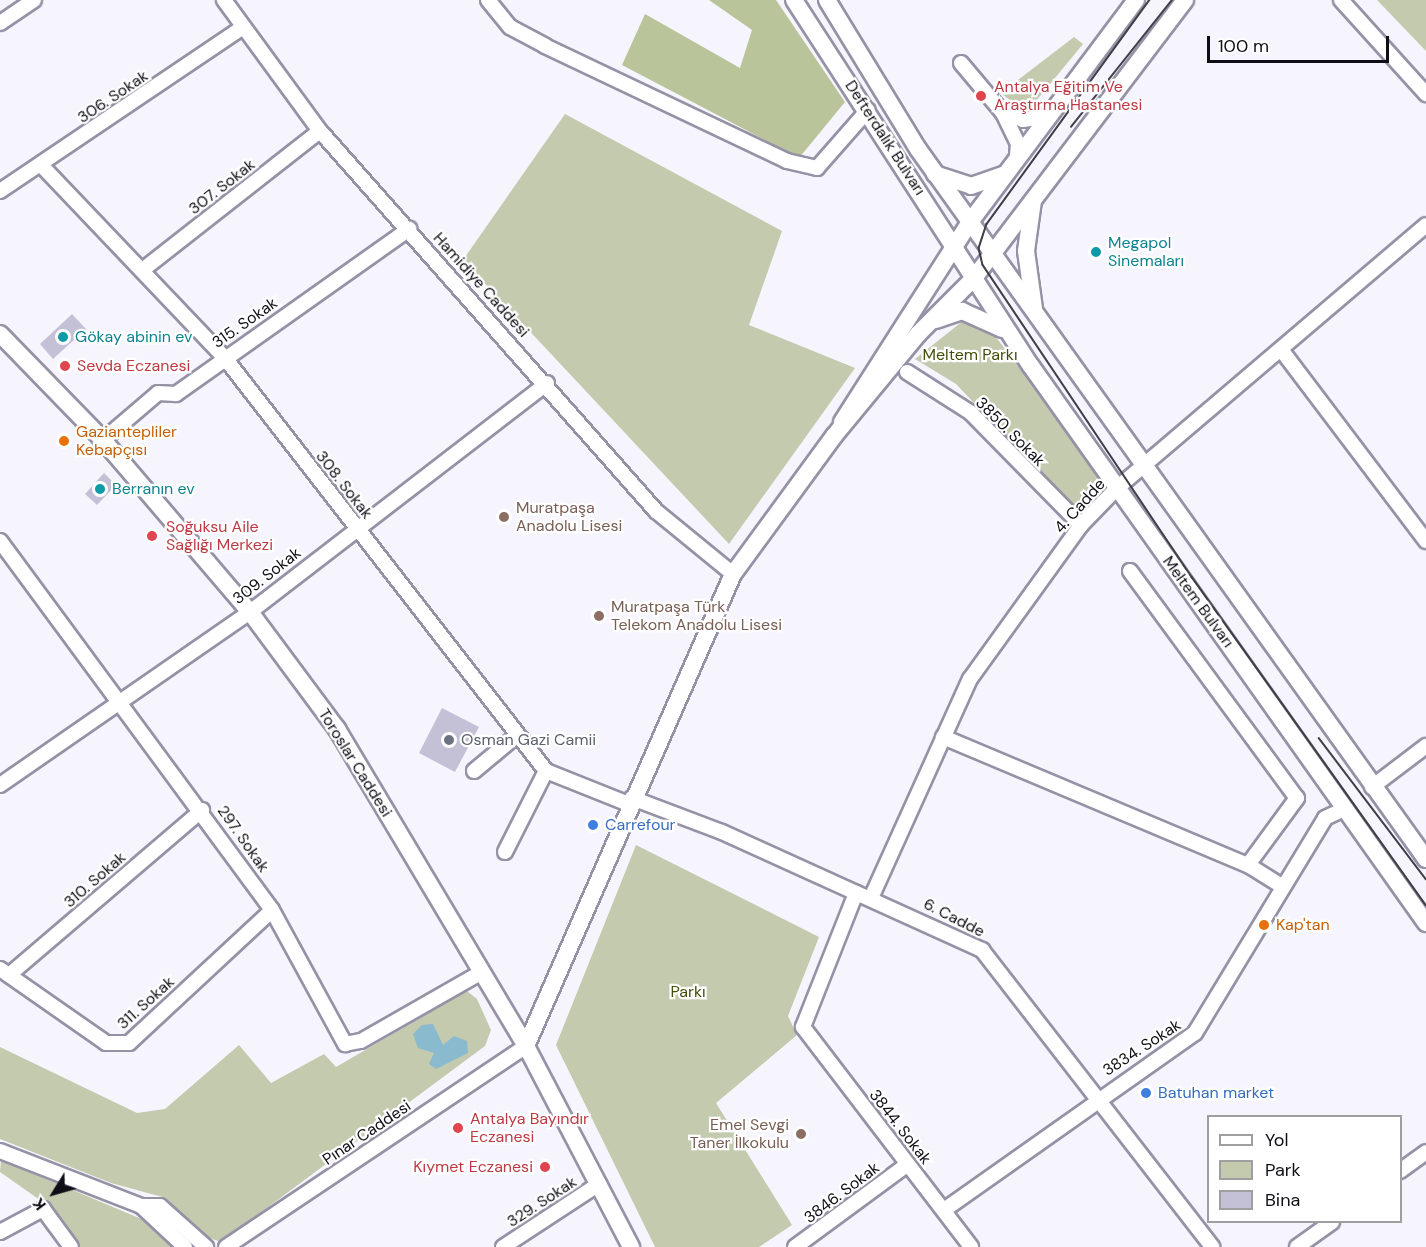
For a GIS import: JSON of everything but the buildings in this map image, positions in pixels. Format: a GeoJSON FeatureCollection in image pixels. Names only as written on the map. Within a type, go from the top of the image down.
{"type":"FeatureCollection","features":[{"type":"Feature","properties":{"kind":"main road","name":"Defterdalık Bulvarı"},"geometry":{"type":"LineString","coordinates":[[794,0],[868,110],[974,278]]}},
{"type":"Feature","properties":{"kind":"main road","name":"Defterdalık Bulvarı"},"geometry":{"type":"LineString","coordinates":[[827,0],[935,174],[970,222]]}},
{"type":"Feature","properties":{"kind":"main road"},"geometry":{"type":"LineString","coordinates":[[526,1046],[630,801],[733,574],[834,436],[941,272],[970,222],[1017,156],[1136,0]]}},
{"type":"Feature","properties":{"kind":"main road"},"geometry":{"type":"LineString","coordinates":[[834,436],[930,323],[974,278],[1033,197],[1185,0]]}},
{"type":"Feature","properties":{"kind":"main road"},"geometry":{"type":"LineString","coordinates":[[935,174],[971,186],[1004,175]]}},
{"type":"Feature","properties":{"kind":"main road"},"geometry":{"type":"LineString","coordinates":[[1033,197],[1026,250],[1035,313]]}},
{"type":"Feature","properties":{"kind":"main road"},"geometry":{"type":"LineString","coordinates":[[924,198],[939,244],[941,272]]}},
{"type":"Feature","properties":{"kind":"main road","name":"Meltem Bulvarı"},"geometry":{"type":"LineString","coordinates":[[970,222],[1141,468],[1426,859]]}},
{"type":"Feature","properties":{"kind":"main road","name":"Meltem Bulvarı"},"geometry":{"type":"LineString","coordinates":[[974,278],[1009,334],[1116,489],[1426,923]]}},
{"type":"Feature","properties":{"kind":"main road"},"geometry":{"type":"LineString","coordinates":[[930,323],[962,311],[977,313],[1009,334]]}},
{"type":"Feature","properties":{"kind":"main road","name":"Toroslar Caddesi"},"geometry":{"type":"LineString","coordinates":[[0,334],[103,440],[250,612],[337,729],[526,1046],[631,1247]]}},
{"type":"Feature","properties":{"kind":"street"},"geometry":{"type":"LineString","coordinates":[[0,23],[34,0]]}},
{"type":"Feature","properties":{"kind":"street","name":"Hamidiye Caddesi"},"geometry":{"type":"LineString","coordinates":[[224,0],[242,28],[320,131],[548,383],[656,511],[733,574]]}},
{"type":"Feature","properties":{"kind":"street"},"geometry":{"type":"LineString","coordinates":[[488,0],[510,27],[545,46],[787,161],[817,168],[868,110]]}},
{"type":"Feature","properties":{"kind":"street"},"geometry":{"type":"LineString","coordinates":[[1341,0],[1426,94]]}},
{"type":"Feature","properties":{"kind":"street","name":"306. Sokak"},"geometry":{"type":"LineString","coordinates":[[0,191],[42,166],[242,28]]}},
{"type":"Feature","properties":{"kind":"street"},"geometry":{"type":"LineString","coordinates":[[961,63],[1003,113],[1018,144],[1017,156]]}},
{"type":"Feature","properties":{"kind":"street"},"geometry":{"type":"LineString","coordinates":[[1003,113],[1023,120],[1047,116]]}},
{"type":"Feature","properties":{"kind":"street","name":"307. Sokak"},"geometry":{"type":"LineString","coordinates":[[145,268],[320,131]]}},
{"type":"Feature","properties":{"kind":"street","name":"308. Sokak"},"geometry":{"type":"LineString","coordinates":[[42,166],[145,268],[225,358],[516,736],[546,771],[630,801]]}},
{"type":"Feature","properties":{"kind":"street","name":"4. Cadde"},"geometry":{"type":"LineString","coordinates":[[871,898],[943,737],[990,647],[1081,525],[1116,489],[1283,352],[1426,225]]}},
{"type":"Feature","properties":{"kind":"street","name":"315. Sokak"},"geometry":{"type":"LineString","coordinates":[[103,440],[158,393],[176,394],[409,229]]}},
{"type":"Feature","properties":{"kind":"street"},"geometry":{"type":"LineString","coordinates":[[1283,352],[1426,541]]}},
{"type":"Feature","properties":{"kind":"street","name":"3850. Sokak"},"geometry":{"type":"LineString","coordinates":[[907,372],[971,413],[1081,525]]}},
{"type":"Feature","properties":{"kind":"street","name":"309. Sokak"},"geometry":{"type":"LineString","coordinates":[[3,775],[250,612],[356,527],[548,383]]}},
{"type":"Feature","properties":{"kind":"street","name":"297. Sokak"},"geometry":{"type":"LineString","coordinates":[[0,541],[121,699],[272,910],[345,1044],[361,1041],[482,972]]}},
{"type":"Feature","properties":{"kind":"street"},"geometry":{"type":"LineString","coordinates":[[1130,571],[1297,798],[1248,866]]}},
{"type":"Feature","properties":{"kind":"street"},"geometry":{"type":"LineString","coordinates":[[474,771],[516,736]]}},
{"type":"Feature","properties":{"kind":"street"},"geometry":{"type":"LineString","coordinates":[[943,737],[1248,866],[1282,886]]}},
{"type":"Feature","properties":{"kind":"street"},"geometry":{"type":"LineString","coordinates":[[1372,787],[1426,746]]}},
{"type":"Feature","properties":{"kind":"street"},"geometry":{"type":"LineString","coordinates":[[505,852],[546,771]]}},
{"type":"Feature","properties":{"kind":"street","name":"6. Cadde"},"geometry":{"type":"LineString","coordinates":[[630,801],[871,898],[982,950],[1098,1096],[1212,1247]]}},
{"type":"Feature","properties":{"kind":"street","name":"3834. Sokak"},"geometry":{"type":"LineString","coordinates":[[944,1210],[1098,1096],[1195,1033],[1325,818],[1346,808]]}},
{"type":"Feature","properties":{"kind":"street","name":"310. Sokak"},"geometry":{"type":"LineString","coordinates":[[5,972],[202,810]]}},
{"type":"Feature","properties":{"kind":"street","name":"3844. Sokak"},"geometry":{"type":"LineString","coordinates":[[856,893],[803,1027],[971,1247]]}},
{"type":"Feature","properties":{"kind":"street","name":"311. Sokak"},"geometry":{"type":"LineString","coordinates":[[5,972],[106,1043],[129,1043],[272,910]]}},
{"type":"Feature","properties":{"kind":"street","name":"Pınar Caddesi"},"geometry":{"type":"LineString","coordinates":[[226,1247],[526,1046]]}},
{"type":"Feature","properties":{"kind":"street"},"geometry":{"type":"LineString","coordinates":[[0,1151],[141,1206],[160,1206],[206,1247]]}},
{"type":"Feature","properties":{"kind":"street"},"geometry":{"type":"LineString","coordinates":[[1402,1170],[1426,1152]]}},
{"type":"Feature","properties":{"kind":"street","name":"3846. Sokak"},"geometry":{"type":"LineString","coordinates":[[795,1247],[908,1164]]}},
{"type":"Feature","properties":{"kind":"street","name":"329. Sokak"},"geometry":{"type":"LineString","coordinates":[[503,1247],[599,1184]]}},
{"type":"Feature","properties":{"kind":"street"},"geometry":{"type":"LineString","coordinates":[[141,1206],[185,1247]]}},
{"type":"Feature","properties":{"kind":"street"},"geometry":{"type":"LineString","coordinates":[[0,1232],[43,1209],[70,1247]]}},
{"type":"Feature","properties":{"kind":"street"},"geometry":{"type":"LineString","coordinates":[[1297,1247],[1329,1223]]}},
{"type":"Feature","properties":{"kind":"green space"},"geometry":{"type":"Polygon","coordinates":[[[709,0],[776,0],[845,102],[799,158],[622,65],[645,14],[740,68],[752,30],[709,0]]]}},
{"type":"Feature","properties":{"kind":"green space"},"geometry":{"type":"Polygon","coordinates":[[[1377,0],[1426,0],[1426,51],[1377,0]]]}},
{"type":"Feature","properties":{"kind":"green space"},"geometry":{"type":"Polygon","coordinates":[[[1074,37],[1083,44],[1031,107],[1022,110],[1001,93],[1074,37]]]}},
{"type":"Feature","properties":{"kind":"green space"},"geometry":{"type":"Polygon","coordinates":[[[565,114],[782,231],[749,325],[855,368],[729,544],[463,260],[565,114]]]}},
{"type":"Feature","properties":{"kind":"green space","name":"Meltem Parkı"},"geometry":{"type":"Polygon","coordinates":[[[968,317],[981,318],[1101,473],[1074,508],[956,384],[915,359],[968,317]]]}},
{"type":"Feature","properties":{"kind":"green space","name":"Parkı"},"geometry":{"type":"Polygon","coordinates":[[[636,845],[819,937],[788,1016],[797,1035],[716,1103],[792,1225],[759,1247],[655,1247],[556,1045],[636,845]]]}},
{"type":"Feature","properties":{"kind":"green space"},"geometry":{"type":"Polygon","coordinates":[[[467,991],[477,999],[491,1030],[485,1046],[221,1242],[204,1236],[166,1198],[111,1183],[0,1139],[0,1047],[137,1113],[165,1109],[239,1045],[271,1083],[324,1054],[336,1067],[467,991]]]}},
{"type":"Feature","properties":{"kind":"green space"},"geometry":{"type":"Polygon","coordinates":[[[1,1160],[151,1223],[175,1247],[79,1247],[57,1212],[0,1172],[1,1160]]]}},
{"type":"Feature","properties":{"kind":"water"},"geometry":{"type":"Polygon","coordinates":[[[433,1024],[443,1045],[454,1036],[467,1041],[468,1053],[436,1069],[429,1064],[434,1053],[418,1048],[413,1034],[422,1025],[433,1024]]]}},
{"type":"Feature","properties":{"kind":"tram line"},"geometry":{"type":"LineString","coordinates":[[1150,0],[987,224],[979,248],[983,265],[1192,577],[1426,905]]}},
{"type":"Feature","properties":{"kind":"tram line"},"geometry":{"type":"LineString","coordinates":[[1071,127],[1172,0]]}},
{"type":"Feature","properties":{"kind":"tram line"},"geometry":{"type":"LineString","coordinates":[[1319,738],[1426,879]]}},
{"type":"Feature","properties":{"kind":"place","name":"Antalya Eğitim Ve Araştırma Hastanesi"},"geometry":{"type":"Point","coordinates":[981,96]}},
{"type":"Feature","properties":{"kind":"place","name":"Megapol Sinemaları"},"geometry":{"type":"Point","coordinates":[1096,252]}},
{"type":"Feature","properties":{"kind":"place","name":"Gökay abinin ev"},"geometry":{"type":"Point","coordinates":[63,337]}},
{"type":"Feature","properties":{"kind":"place","name":"Sevda Eczanesi"},"geometry":{"type":"Point","coordinates":[65,366]}},
{"type":"Feature","properties":{"kind":"place","name":"Gaziantepliler Kebapçısı"},"geometry":{"type":"Point","coordinates":[64,441]}},
{"type":"Feature","properties":{"kind":"place","name":"Berranın ev"},"geometry":{"type":"Point","coordinates":[100,489]}},
{"type":"Feature","properties":{"kind":"place","name":"Muratpaşa Anadolu Lisesi"},"geometry":{"type":"Point","coordinates":[504,517]}},
{"type":"Feature","properties":{"kind":"place","name":"Soğuksu Aile Sağlığı Merkezi"},"geometry":{"type":"Point","coordinates":[152,536]}},
{"type":"Feature","properties":{"kind":"place","name":"Muratpaşa Türk Telekom Anadolu Lisesi"},"geometry":{"type":"Point","coordinates":[599,616]}},
{"type":"Feature","properties":{"kind":"place","name":"Osman Gazi Camii"},"geometry":{"type":"Point","coordinates":[449,740]}},
{"type":"Feature","properties":{"kind":"place","name":"Carrefour"},"geometry":{"type":"Point","coordinates":[593,825]}},
{"type":"Feature","properties":{"kind":"place","name":"Kap'tan"},"geometry":{"type":"Point","coordinates":[1264,925]}},
{"type":"Feature","properties":{"kind":"place","name":"Batuhan market"},"geometry":{"type":"Point","coordinates":[1146,1093]}},
{"type":"Feature","properties":{"kind":"place","name":"Antalya Bayındır Eczanesi"},"geometry":{"type":"Point","coordinates":[458,1128]}},
{"type":"Feature","properties":{"kind":"place","name":"Emel Sevgi Taner İlkokulu"},"geometry":{"type":"Point","coordinates":[801,1134]}},
{"type":"Feature","properties":{"kind":"place","name":"Kıymet Eczanesi"},"geometry":{"type":"Point","coordinates":[545,1167]}}]}
